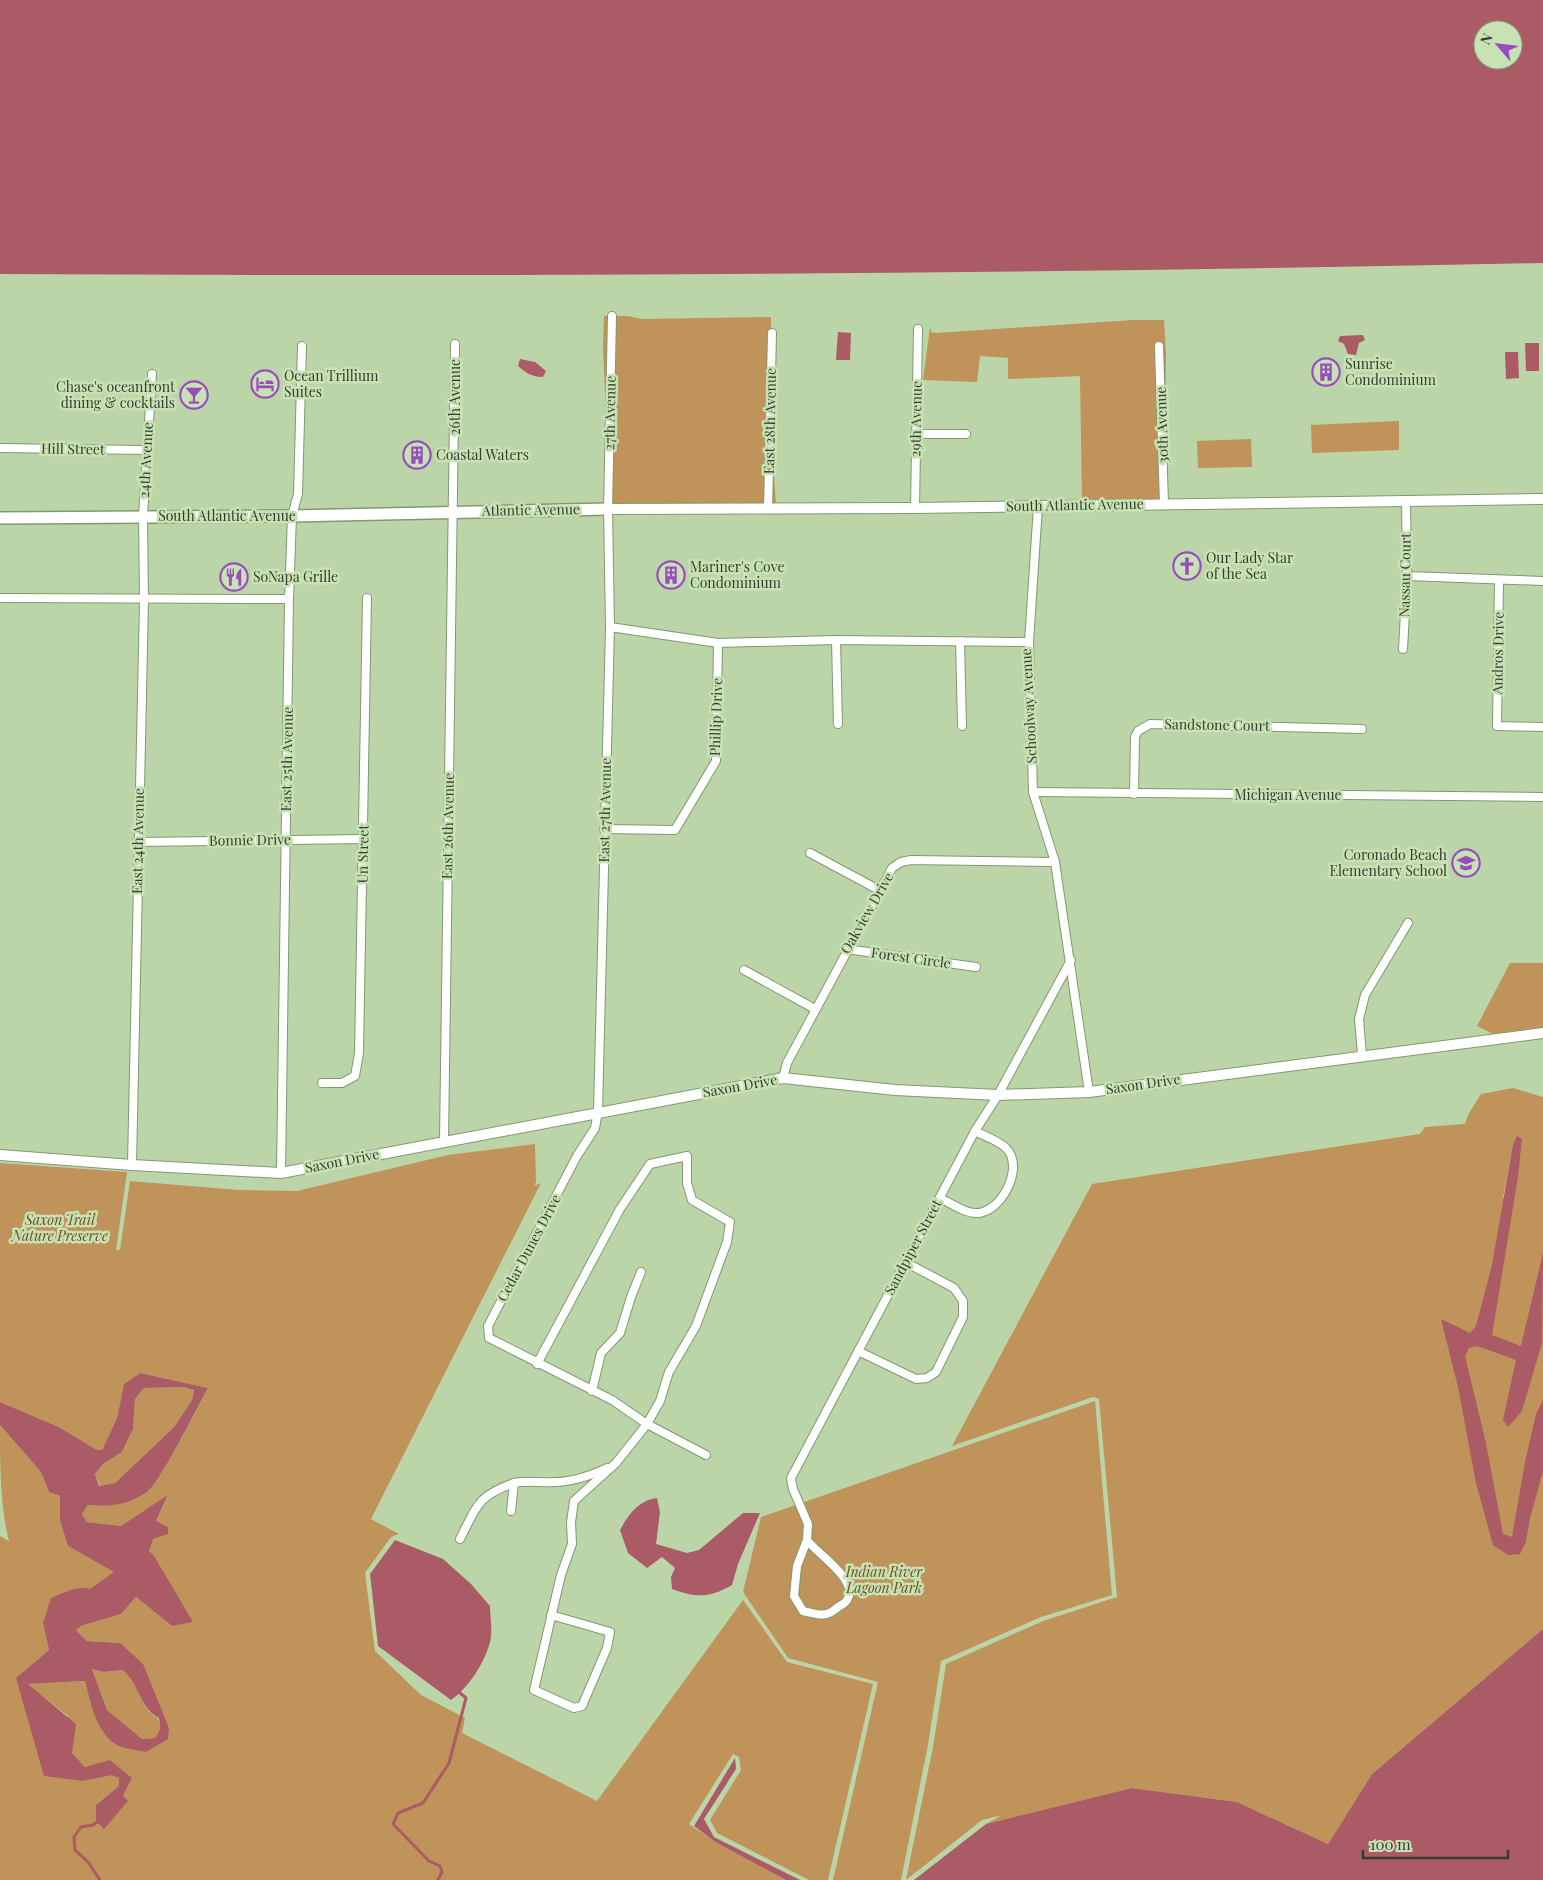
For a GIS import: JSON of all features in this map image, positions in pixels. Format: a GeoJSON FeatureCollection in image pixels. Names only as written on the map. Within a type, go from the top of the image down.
{"type":"FeatureCollection","features":[{"type":"Feature","properties":{"kind":"main road","name":"Atlantic Avenue"},"geometry":{"type":"LineString","coordinates":[[454,511],[608,509]]}},
{"type":"Feature","properties":{"kind":"main road","name":"South Atlantic Avenue"},"geometry":{"type":"LineString","coordinates":[[0,518],[292,516],[454,511]]}},
{"type":"Feature","properties":{"kind":"street","name":"27th Avenue"},"geometry":{"type":"LineString","coordinates":[[608,509],[612,316]]}},
{"type":"Feature","properties":{"kind":"street","name":"29th Avenue"},"geometry":{"type":"LineString","coordinates":[[915,508],[918,329]]}},
{"type":"Feature","properties":{"kind":"street","name":"East 28th Avenue"},"geometry":{"type":"LineString","coordinates":[[768,509],[772,333]]}},
{"type":"Feature","properties":{"kind":"street","name":"26th Avenue"},"geometry":{"type":"LineString","coordinates":[[454,511],[455,344]]}},
{"type":"Feature","properties":{"kind":"street","name":"East 25th Avenue"},"geometry":{"type":"LineString","coordinates":[[281,1173],[289,599],[292,516],[298,494],[302,346]]}},
{"type":"Feature","properties":{"kind":"street","name":"30th Avenue"},"geometry":{"type":"LineString","coordinates":[[1159,346],[1164,504]]}},
{"type":"Feature","properties":{"kind":"street","name":"24th Avenue"},"geometry":{"type":"LineString","coordinates":[[143,516],[145,450],[152,374]]}},
{"type":"Feature","properties":{"kind":"street"},"geometry":{"type":"LineString","coordinates":[[915,434],[966,434]]}},
{"type":"Feature","properties":{"kind":"street","name":"Hill Street"},"geometry":{"type":"LineString","coordinates":[[0,448],[145,450]]}},
{"type":"Feature","properties":{"kind":"street","name":"South Atlantic Avenue"},"geometry":{"type":"LineString","coordinates":[[608,509],[915,508],[1543,499]]}},
{"type":"Feature","properties":{"kind":"street","name":"Nassau Court"},"geometry":{"type":"LineString","coordinates":[[1403,649],[1407,576],[1406,501]]}},
{"type":"Feature","properties":{"kind":"street"},"geometry":{"type":"LineString","coordinates":[[1029,642],[1038,506]]}},
{"type":"Feature","properties":{"kind":"street","name":"East 27th Avenue"},"geometry":{"type":"LineString","coordinates":[[598,1111],[610,627],[608,509]]}},
{"type":"Feature","properties":{"kind":"street","name":"East 26th Avenue"},"geometry":{"type":"LineString","coordinates":[[444,1141],[447,829],[454,511]]}},
{"type":"Feature","properties":{"kind":"street","name":"East 24th Avenue"},"geometry":{"type":"LineString","coordinates":[[132,1165],[137,842],[144,600],[143,516]]}},
{"type":"Feature","properties":{"kind":"street"},"geometry":{"type":"LineString","coordinates":[[1407,576],[1543,581]]}},
{"type":"Feature","properties":{"kind":"street","name":"Andros Drive"},"geometry":{"type":"LineString","coordinates":[[1499,580],[1497,726],[1543,727]]}},
{"type":"Feature","properties":{"kind":"street"},"geometry":{"type":"LineString","coordinates":[[0,598],[144,600],[289,599]]}},
{"type":"Feature","properties":{"kind":"street","name":"Un Street"},"geometry":{"type":"LineString","coordinates":[[322,1083],[342,1083],[355,1076],[357,1061],[364,839],[366,598]]}},
{"type":"Feature","properties":{"kind":"street","name":"Schoolway Avenue"},"geometry":{"type":"LineString","coordinates":[[610,627],[718,643],[836,640],[1029,642],[1033,792],[1055,862],[1089,1092]]}},
{"type":"Feature","properties":{"kind":"street"},"geometry":{"type":"LineString","coordinates":[[836,640],[838,724]]}},
{"type":"Feature","properties":{"kind":"street"},"geometry":{"type":"LineString","coordinates":[[960,641],[962,726]]}},
{"type":"Feature","properties":{"kind":"street","name":"Phillip Drive"},"geometry":{"type":"LineString","coordinates":[[604,829],[675,830],[716,761],[718,643]]}},
{"type":"Feature","properties":{"kind":"street","name":"Sandstone Court"},"geometry":{"type":"LineString","coordinates":[[1134,794],[1135,737],[1138,731],[1150,724],[1362,729]]}},
{"type":"Feature","properties":{"kind":"street","name":"Michigan Avenue"},"geometry":{"type":"LineString","coordinates":[[1033,792],[1543,797]]}},
{"type":"Feature","properties":{"kind":"street","name":"Bonnie Drive"},"geometry":{"type":"LineString","coordinates":[[137,842],[364,839]]}},
{"type":"Feature","properties":{"kind":"street"},"geometry":{"type":"LineString","coordinates":[[810,853],[879,890]]}},
{"type":"Feature","properties":{"kind":"street","name":"Oakview Drive"},"geometry":{"type":"LineString","coordinates":[[783,1078],[786,1063],[846,949],[892,868],[901,862],[911,860],[1055,862]]}},
{"type":"Feature","properties":{"kind":"street"},"geometry":{"type":"LineString","coordinates":[[1362,1055],[1359,1019],[1364,995],[1408,923]]}},
{"type":"Feature","properties":{"kind":"street","name":"Forest Circle"},"geometry":{"type":"LineString","coordinates":[[846,949],[976,967]]}},
{"type":"Feature","properties":{"kind":"street","name":"Sandpiper Street"},"geometry":{"type":"LineString","coordinates":[[806,1540],[848,1580],[849,1593],[847,1600],[832,1614],[817,1615],[803,1611],[794,1596],[796,1566],[806,1540],[808,1524],[793,1489],[792,1478],[975,1131],[998,1095],[1070,960]]}},
{"type":"Feature","properties":{"kind":"street"},"geometry":{"type":"LineString","coordinates":[[744,970],[815,1009]]}},
{"type":"Feature","properties":{"kind":"street","name":"Saxon Drive"},"geometry":{"type":"LineString","coordinates":[[0,1155],[132,1165],[281,1173],[598,1111],[783,1078],[894,1090],[998,1095],[1089,1092],[1362,1055],[1543,1033]]}},
{"type":"Feature","properties":{"kind":"street","name":"Cedar Dunes Drive"},"geometry":{"type":"LineString","coordinates":[[598,1111],[595,1128],[578,1156],[488,1326],[489,1338],[612,1400],[647,1424],[706,1455]]}},
{"type":"Feature","properties":{"kind":"street"},"geometry":{"type":"LineString","coordinates":[[940,1198],[972,1213],[983,1212],[999,1204],[1014,1172],[1012,1157],[1006,1148],[975,1131]]}},
{"type":"Feature","properties":{"kind":"street"},"geometry":{"type":"LineString","coordinates":[[538,1364],[620,1209],[650,1164],[687,1156],[686,1183],[692,1200],[730,1222],[727,1242],[696,1326],[669,1372],[660,1401],[647,1424],[616,1463],[574,1501],[571,1522],[572,1544],[561,1575],[534,1690],[574,1708],[582,1706],[607,1648],[610,1632],[552,1615]]}},
{"type":"Feature","properties":{"kind":"street"},"geometry":{"type":"LineString","coordinates":[[858,1352],[916,1379],[927,1378],[936,1372],[963,1317],[963,1301],[954,1288],[905,1262]]}},
{"type":"Feature","properties":{"kind":"street"},"geometry":{"type":"LineString","coordinates":[[592,1391],[601,1354],[620,1333],[630,1297],[642,1272]]}},
{"type":"Feature","properties":{"kind":"street"},"geometry":{"type":"LineString","coordinates":[[460,1539],[480,1500],[498,1489],[525,1480],[555,1482],[593,1474],[616,1463]]}},
{"type":"Feature","properties":{"kind":"street"},"geometry":{"type":"LineString","coordinates":[[512,1511],[514,1483]]}},
{"type":"Feature","properties":{"kind":"green space"},"geometry":{"type":"Polygon","coordinates":[[[604,316],[627,316],[642,319],[771,317],[772,448],[776,504],[610,504],[603,348],[604,316]]]}},
{"type":"Feature","properties":{"kind":"green space"},"geometry":{"type":"Polygon","coordinates":[[[1133,320],[1164,320],[1166,354],[1164,499],[1082,500],[1080,376],[1008,379],[1008,358],[980,356],[977,382],[923,380],[930,327],[931,332],[936,333],[1133,320]]]}},
{"type":"Feature","properties":{"kind":"green space"},"geometry":{"type":"Polygon","coordinates":[[[1399,421],[1399,450],[1312,453],[1311,425],[1399,421]]]}},
{"type":"Feature","properties":{"kind":"green space"},"geometry":{"type":"Polygon","coordinates":[[[1251,439],[1252,467],[1198,468],[1197,441],[1251,439]]]}},
{"type":"Feature","properties":{"kind":"green space"},"geometry":{"type":"Polygon","coordinates":[[[1510,963],[1543,963],[1543,1027],[1493,1034],[1477,1026],[1510,963]]]}},
{"type":"Feature","properties":{"kind":"green space"},"geometry":{"type":"Polygon","coordinates":[[[1513,1088],[1543,1097],[1543,1629],[1372,1774],[1328,1844],[1237,1802],[1132,1788],[986,1824],[1002,1815],[982,1820],[906,1880],[933,1747],[946,1664],[1043,1621],[1117,1597],[1099,1399],[1093,1397],[952,1446],[1092,1184],[1420,1134],[1425,1127],[1465,1124],[1468,1115],[1481,1094],[1513,1088]],[[1517,1137],[1513,1144],[1503,1198],[1514,1198],[1522,1140],[1517,1137]]]}},
{"type":"Feature","properties":{"kind":"green space","name":"Saxon Trail Nature Preserve"},"geometry":{"type":"Polygon","coordinates":[[[535,1144],[536,1182],[534,1186],[541,1183],[371,1519],[399,1534],[391,1537],[365,1573],[375,1651],[421,1695],[465,1718],[462,1733],[597,1801],[743,1600],[787,1662],[873,1684],[828,1880],[809,1880],[717,1833],[710,1820],[741,1770],[739,1757],[733,1754],[689,1824],[715,1842],[786,1880],[0,1880],[0,1536],[9,1541],[2,1498],[0,1425],[41,1472],[49,1492],[60,1496],[60,1521],[68,1546],[115,1572],[43,1623],[49,1650],[16,1679],[83,1781],[112,1774],[119,1778],[119,1786],[96,1805],[123,1796],[132,1778],[110,1761],[85,1767],[72,1753],[68,1716],[27,1684],[85,1681],[90,1701],[146,1752],[169,1728],[120,1643],[87,1641],[76,1630],[81,1626],[121,1614],[136,1597],[172,1626],[149,1551],[156,1521],[168,1496],[121,1526],[87,1522],[82,1514],[88,1505],[104,1506],[119,1504],[147,1492],[153,1486],[188,1427],[208,1388],[140,1373],[124,1384],[117,1418],[102,1450],[97,1450],[59,1427],[0,1402],[0,1163],[127,1172],[116,1250],[120,1250],[130,1181],[239,1190],[297,1191],[448,1155],[535,1144]]]}},
{"type":"Feature","properties":{"kind":"green space"},"geometry":{"type":"Polygon","coordinates":[[[183,1387],[194,1390],[192,1400],[174,1427],[115,1483],[100,1486],[95,1474],[103,1464],[122,1452],[133,1429],[135,1399],[144,1388],[183,1387]]]}},
{"type":"Feature","properties":{"kind":"green space","name":"Indian River Lagoon Park"},"geometry":{"type":"Polygon","coordinates":[[[1095,1401],[1112,1595],[1041,1617],[941,1661],[928,1745],[901,1880],[833,1880],[878,1682],[788,1658],[743,1592],[761,1517],[1095,1401]]]}},
{"type":"Feature","properties":{"kind":"green space"},"geometry":{"type":"Polygon","coordinates":[[[92,1669],[104,1672],[124,1670],[130,1676],[147,1709],[158,1718],[160,1729],[155,1738],[142,1739],[107,1710],[92,1669]]]}},
{"type":"Feature","properties":{"kind":"shaded area"},"geometry":{"type":"Polygon","coordinates":[[[0,0],[1543,0],[1543,263],[772,274],[0,274],[0,0]]]}},
{"type":"Feature","properties":{"kind":"shaded area"},"geometry":{"type":"Polygon","coordinates":[[[838,332],[851,333],[850,360],[836,360],[838,332]]]}},
{"type":"Feature","properties":{"kind":"shaded area"},"geometry":{"type":"Polygon","coordinates":[[[1363,335],[1365,340],[1359,343],[1356,355],[1348,354],[1344,344],[1338,341],[1340,336],[1363,335]]]}},
{"type":"Feature","properties":{"kind":"shaded area"},"geometry":{"type":"Polygon","coordinates":[[[1525,343],[1539,343],[1539,371],[1526,371],[1525,343]]]}},
{"type":"Feature","properties":{"kind":"shaded area"},"geometry":{"type":"Polygon","coordinates":[[[1505,352],[1518,352],[1519,378],[1506,379],[1505,352]]]}},
{"type":"Feature","properties":{"kind":"shaded area"},"geometry":{"type":"Polygon","coordinates":[[[520,359],[535,362],[546,371],[543,377],[527,373],[518,366],[520,359]]]}},
{"type":"Feature","properties":{"kind":"shaded area"},"geometry":{"type":"Polygon","coordinates":[[[1517,1136],[1522,1139],[1518,1177],[1492,1335],[1521,1346],[1543,1253],[1542,1343],[1522,1411],[1508,1427],[1503,1420],[1516,1360],[1477,1346],[1469,1348],[1465,1356],[1486,1443],[1503,1534],[1512,1537],[1525,1462],[1536,1414],[1543,1400],[1543,1471],[1530,1518],[1526,1542],[1520,1554],[1508,1555],[1493,1545],[1476,1483],[1458,1387],[1441,1319],[1470,1333],[1476,1326],[1492,1265],[1513,1144],[1517,1136]]]}},
{"type":"Feature","properties":{"kind":"shaded area"},"geometry":{"type":"Polygon","coordinates":[[[140,1373],[208,1388],[161,1474],[147,1492],[133,1500],[119,1504],[104,1506],[88,1505],[82,1514],[87,1522],[121,1526],[168,1495],[156,1521],[168,1527],[168,1534],[153,1539],[149,1551],[154,1556],[193,1622],[172,1626],[136,1597],[121,1614],[81,1626],[76,1630],[87,1641],[120,1643],[143,1664],[169,1728],[168,1739],[146,1752],[119,1746],[111,1741],[100,1726],[92,1708],[85,1681],[28,1684],[76,1724],[72,1753],[85,1767],[110,1760],[132,1778],[123,1796],[128,1801],[104,1829],[96,1821],[96,1805],[119,1786],[119,1778],[112,1775],[83,1781],[44,1776],[16,1678],[49,1650],[43,1623],[51,1598],[75,1589],[90,1589],[114,1572],[68,1546],[60,1521],[60,1496],[49,1492],[41,1472],[0,1425],[0,1402],[59,1427],[97,1450],[102,1450],[117,1418],[124,1384],[140,1373]],[[183,1387],[144,1388],[135,1399],[133,1429],[122,1452],[103,1464],[95,1474],[99,1486],[115,1483],[174,1427],[192,1400],[194,1390],[183,1387]],[[92,1669],[107,1710],[142,1739],[155,1738],[160,1729],[159,1718],[147,1708],[129,1676],[123,1670],[104,1672],[92,1669]]]}},
{"type":"Feature","properties":{"kind":"shaded area"},"geometry":{"type":"Polygon","coordinates":[[[657,1498],[660,1512],[656,1544],[687,1553],[699,1550],[743,1513],[760,1513],[738,1564],[732,1585],[703,1595],[681,1592],[672,1589],[671,1577],[675,1568],[662,1557],[647,1568],[628,1553],[620,1530],[635,1509],[651,1499],[657,1498]]]}},
{"type":"Feature","properties":{"kind":"shaded area"},"geometry":{"type":"Polygon","coordinates":[[[395,1540],[443,1559],[471,1584],[490,1606],[490,1642],[480,1667],[464,1689],[451,1700],[378,1646],[370,1574],[395,1540]]]}},
{"type":"Feature","properties":{"kind":"shaded area"},"geometry":{"type":"Polygon","coordinates":[[[1543,1629],[1543,1880],[914,1880],[986,1824],[1132,1788],[1237,1802],[1328,1844],[1372,1774],[1543,1629]]]}},
{"type":"Feature","properties":{"kind":"shaded area"},"geometry":{"type":"Polygon","coordinates":[[[735,1758],[736,1769],[704,1819],[714,1837],[800,1880],[786,1880],[715,1842],[694,1826],[735,1758]]]}},
{"type":"Feature","properties":{"kind":"waterway"},"geometry":{"type":"LineString","coordinates":[[438,1880],[442,1872],[440,1866],[429,1861],[393,1824],[398,1813],[423,1803],[449,1763],[466,1698],[460,1693]]}},
{"type":"Feature","properties":{"kind":"waterway"},"geometry":{"type":"LineString","coordinates":[[97,1822],[93,1825],[81,1827],[74,1837],[75,1850],[88,1862],[100,1880]]}},
{"type":"Feature","properties":{"kind":"place","name":"Sunrise Condominium"},"geometry":{"type":"Point","coordinates":[1326,372]}},
{"type":"Feature","properties":{"kind":"place","name":"Ocean Trillium Suites"},"geometry":{"type":"Point","coordinates":[265,384]}},
{"type":"Feature","properties":{"kind":"place","name":"Chase's oceanfront dining & cocktails"},"geometry":{"type":"Point","coordinates":[194,395]}},
{"type":"Feature","properties":{"kind":"place","name":"Coastal Waters"},"geometry":{"type":"Point","coordinates":[417,455]}},
{"type":"Feature","properties":{"kind":"place","name":"Our Lady Star of the Sea"},"geometry":{"type":"Point","coordinates":[1187,566]}},
{"type":"Feature","properties":{"kind":"place","name":"Mariner's Cove Condominium"},"geometry":{"type":"Point","coordinates":[671,575]}},
{"type":"Feature","properties":{"kind":"place","name":"SoNapa Grille"},"geometry":{"type":"Point","coordinates":[234,577]}},
{"type":"Feature","properties":{"kind":"place","name":"Coronado Beach Elementary School"},"geometry":{"type":"Point","coordinates":[1466,863]}}]}
